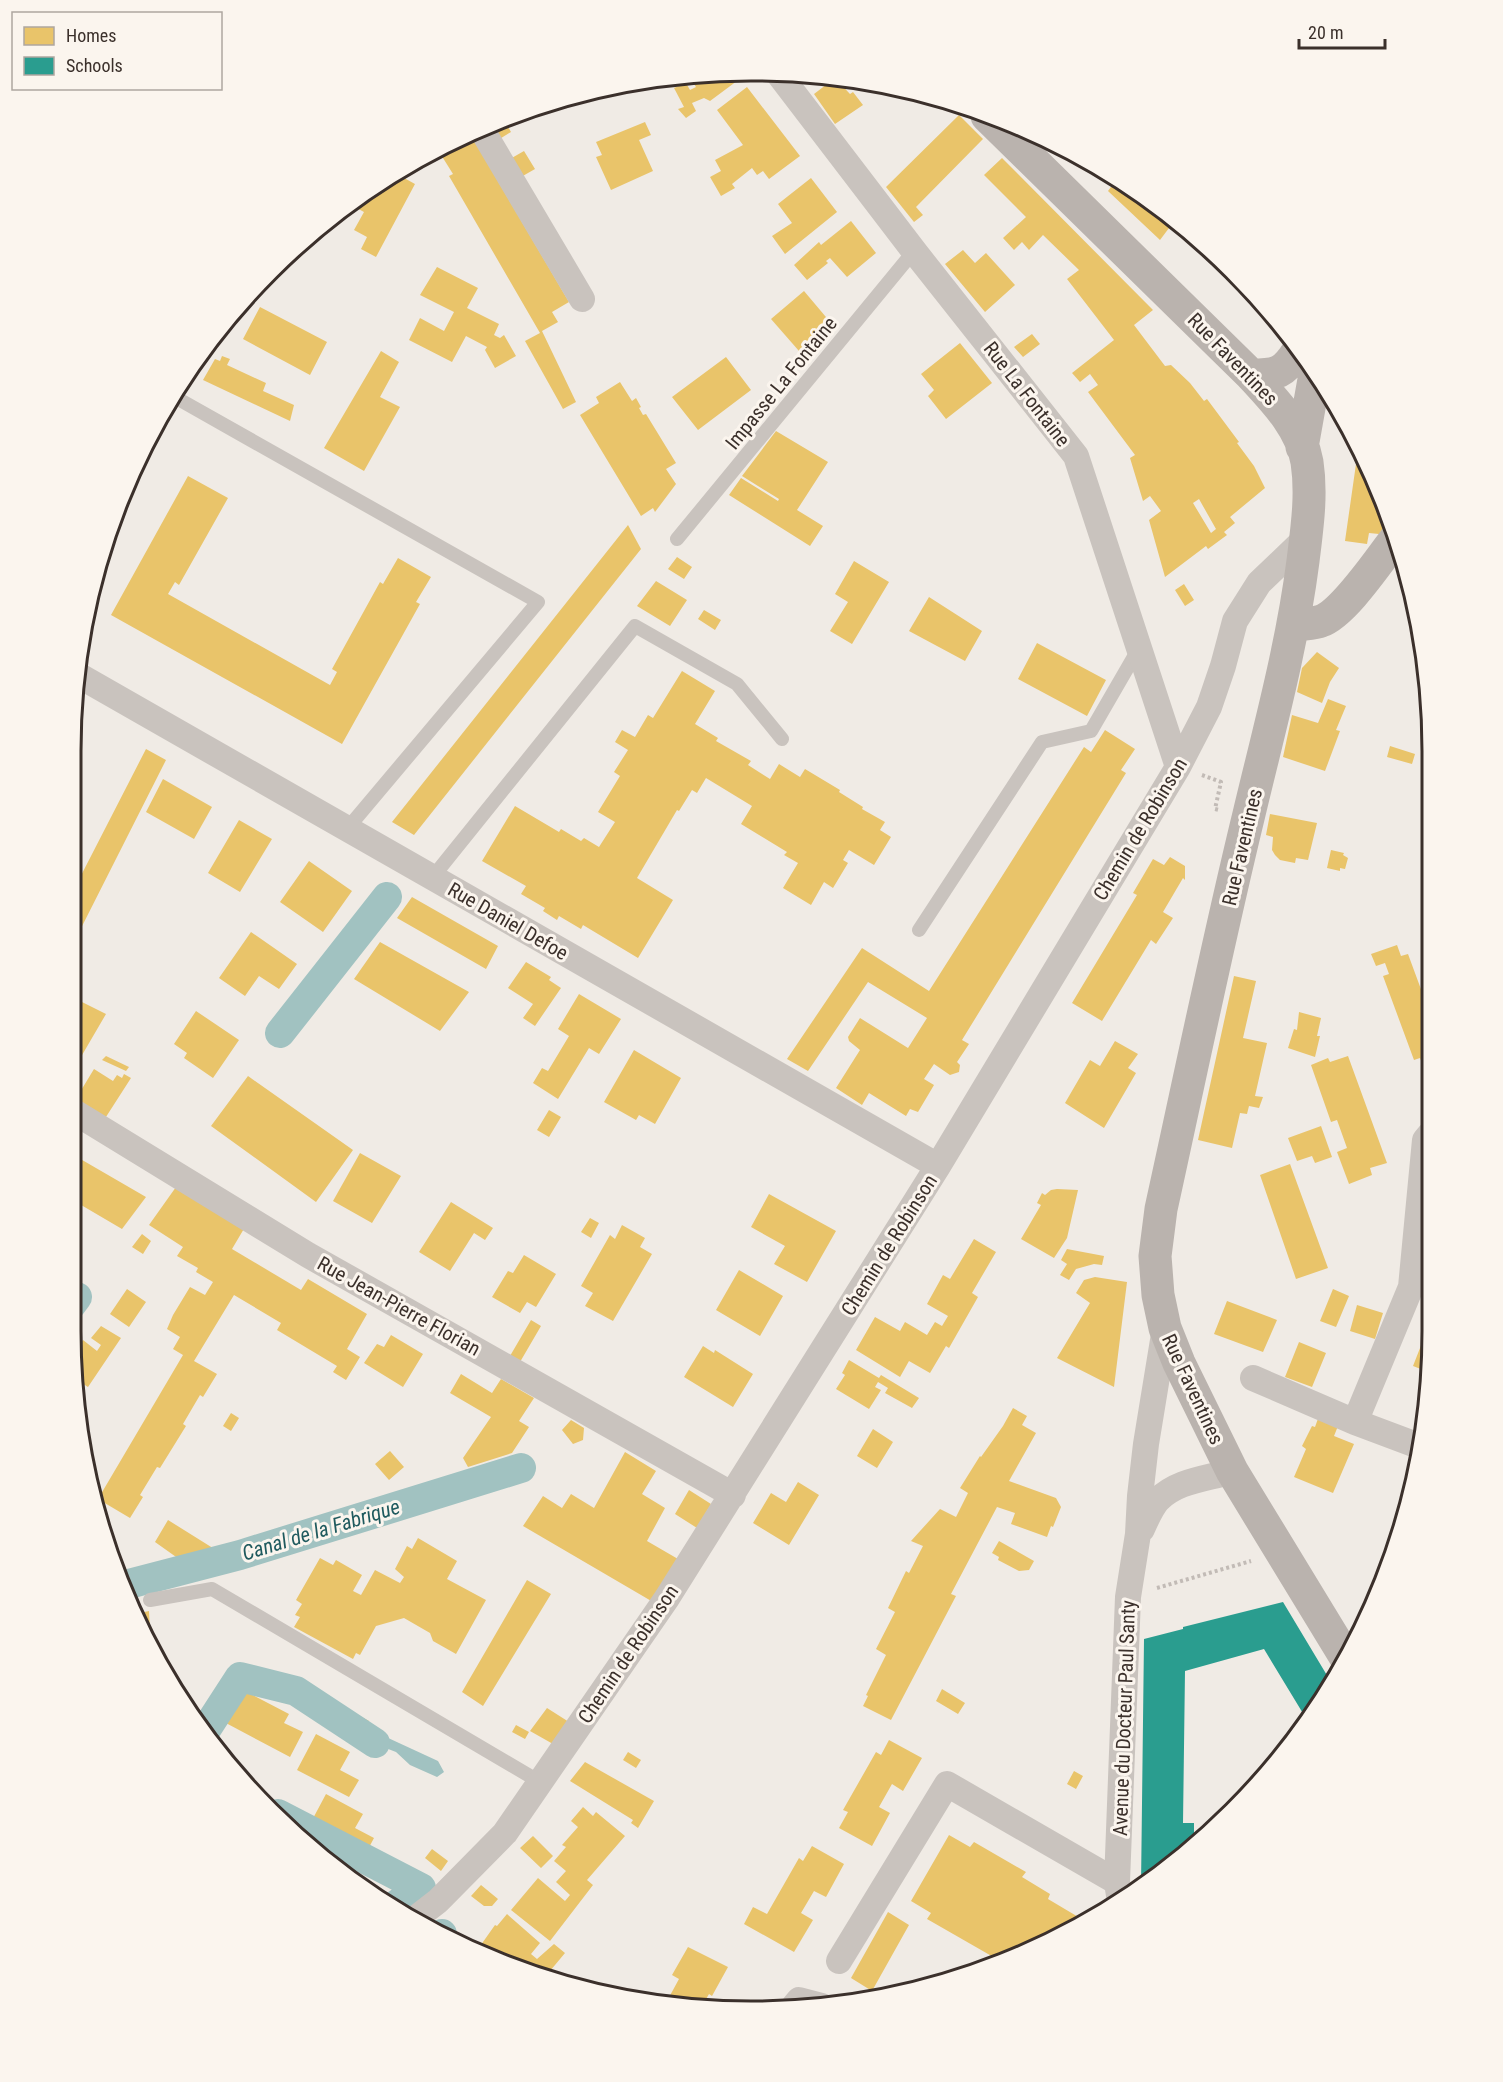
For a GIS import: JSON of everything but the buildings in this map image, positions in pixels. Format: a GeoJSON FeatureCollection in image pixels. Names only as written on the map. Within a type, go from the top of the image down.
{"type":"FeatureCollection","features":[{"type":"Feature","properties":{"kind":"main road","name":"Rue Faventines"},"geometry":{"type":"LineString","coordinates":[[1001,129],[1280,406],[1295,428],[1306,459],[1309,511],[1293,626],[1161,1209],[1155,1256],[1158,1295],[1165,1328],[1179,1363],[1232,1471],[1341,1650]]}},
{"type":"Feature","properties":{"kind":"main road"},"geometry":{"type":"LineString","coordinates":[[1251,375],[1269,375],[1286,369],[1294,358]]}},
{"type":"Feature","properties":{"kind":"main road"},"geometry":{"type":"LineString","coordinates":[[1302,447],[1313,385]]}},
{"type":"Feature","properties":{"kind":"main road"},"geometry":{"type":"LineString","coordinates":[[1293,626],[1324,620],[1342,605],[1364,581],[1389,547]]}},
{"type":"Feature","properties":{"kind":"street","name":"Rue La Fontaine"},"geometry":{"type":"LineString","coordinates":[[785,82],[914,251],[1076,456],[1178,767]]}},
{"type":"Feature","properties":{"kind":"street"},"geometry":{"type":"LineString","coordinates":[[486,136],[582,300]]}},
{"type":"Feature","properties":{"kind":"street","name":"Chemin de Robinson"},"geometry":{"type":"LineString","coordinates":[[421,1914],[438,1901],[505,1833],[667,1598],[938,1166],[1178,767],[1209,707],[1224,666],[1235,621],[1259,583],[1306,538]]}},
{"type":"Feature","properties":{"kind":"street","name":"Rue Daniel Defoe"},"geometry":{"type":"LineString","coordinates":[[85,679],[938,1166]]}},
{"type":"Feature","properties":{"kind":"street","name":"Rue Jean-Pierre Florian"},"geometry":{"type":"LineString","coordinates":[[81,1117],[308,1255],[733,1495]]}},
{"type":"Feature","properties":{"kind":"street"},"geometry":{"type":"LineString","coordinates":[[1355,1422],[1411,1287],[1422,1172]]}},
{"type":"Feature","properties":{"kind":"street","name":"Avenue du Docteur Paul Santy"},"geometry":{"type":"LineString","coordinates":[[1118,1892],[1128,1597],[1138,1534],[1146,1443],[1165,1328]]}},
{"type":"Feature","properties":{"kind":"street"},"geometry":{"type":"LineString","coordinates":[[1253,1378],[1355,1422],[1412,1443]]}},
{"type":"Feature","properties":{"kind":"street","name":"Avenue du Docteur Paul Santy"},"geometry":{"type":"LineString","coordinates":[[1138,1534],[1157,1501],[1175,1488],[1208,1476],[1232,1471]]}},
{"type":"Feature","properties":{"kind":"street"},"geometry":{"type":"LineString","coordinates":[[839,1961],[947,1784],[1118,1892]]}},
{"type":"Feature","properties":{"kind":"lane","name":"Impasse La Fontaine"},"geometry":{"type":"LineString","coordinates":[[677,539],[914,251]]}},
{"type":"Feature","properties":{"kind":"lane"},"geometry":{"type":"LineString","coordinates":[[181,400],[538,602],[347,829]]}},
{"type":"Feature","properties":{"kind":"lane"},"geometry":{"type":"LineString","coordinates":[[432,878],[635,626],[737,684],[782,739]]}},
{"type":"Feature","properties":{"kind":"lane"},"geometry":{"type":"LineString","coordinates":[[919,930],[1042,742],[1091,731],[1139,648]]}},
{"type":"Feature","properties":{"kind":"lane"},"geometry":{"type":"LineString","coordinates":[[150,1600],[213,1589],[540,1782]]}},
{"type":"Feature","properties":{"kind":"path"},"geometry":{"type":"LineString","coordinates":[[1178,767],[1221,782],[1215,809],[1248,817]]}},
{"type":"Feature","properties":{"kind":"path"},"geometry":{"type":"LineString","coordinates":[[1146,1592],[1225,1569]]}},
{"type":"Feature","properties":{"kind":"water"},"geometry":{"type":"Polygon","coordinates":[[[386,1737],[438,1761],[444,1772],[437,1777],[410,1765],[396,1752],[370,1742],[386,1737]]]}},
{"type":"Feature","properties":{"kind":"waterway"},"geometry":{"type":"LineString","coordinates":[[280,1033],[387,897]]}},
{"type":"Feature","properties":{"kind":"waterway","name":"Canal de la Fabrique"},"geometry":{"type":"LineString","coordinates":[[131,1583],[240,1555],[521,1468]]}},
{"type":"Feature","properties":{"kind":"waterway","name":"Canal de la Fabrique"},"geometry":{"type":"LineString","coordinates":[[209,1724],[240,1677],[296,1691],[375,1743]]}},
{"type":"Feature","properties":{"kind":"waterway","name":"Canal de la Fabrique"},"geometry":{"type":"LineString","coordinates":[[297,1824],[421,1888],[401,1902]]}}]}
